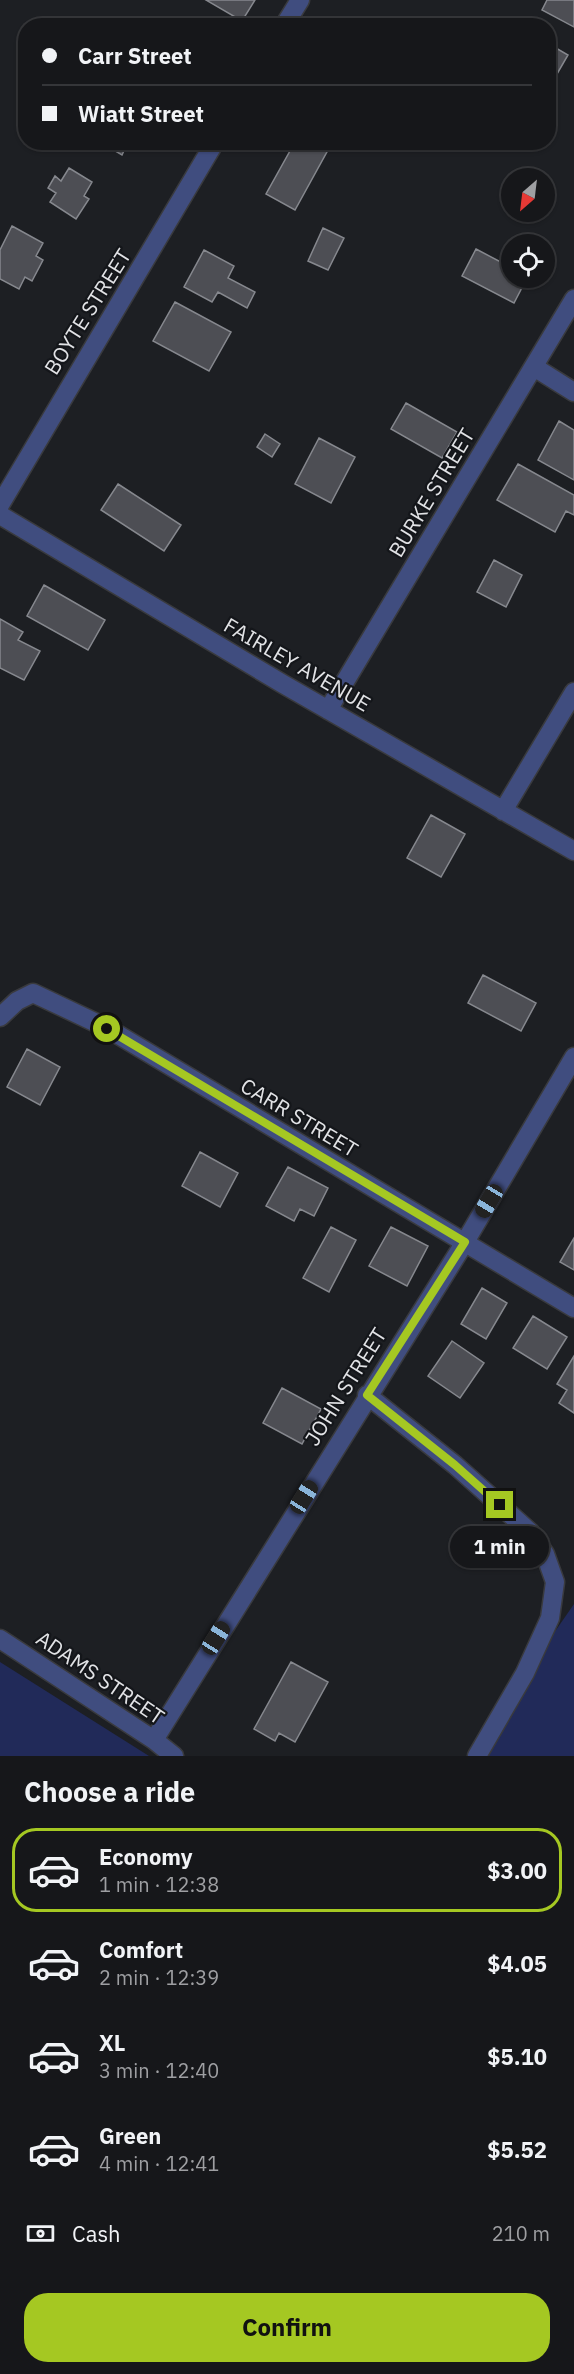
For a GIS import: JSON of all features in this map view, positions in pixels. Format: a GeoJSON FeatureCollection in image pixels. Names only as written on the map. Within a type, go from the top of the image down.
{"type":"FeatureCollection","features":[{"type":"Feature","properties":{"kind":"street"},"geometry":{"type":"LineString","coordinates":[[289,18],[300,0]]}},
{"type":"Feature","properties":{"kind":"street","name":"BOYTE STREET"},"geometry":{"type":"LineString","coordinates":[[0,506],[210,150]]}},
{"type":"Feature","properties":{"kind":"street","name":"BURKE STREET"},"geometry":{"type":"LineString","coordinates":[[328,710],[574,299]]}},
{"type":"Feature","properties":{"kind":"street"},"geometry":{"type":"LineString","coordinates":[[534,368],[574,392]]}},
{"type":"Feature","properties":{"kind":"street","name":"FAIRLEY AVENUE"},"geometry":{"type":"LineString","coordinates":[[0,515],[328,710],[574,851]]}},
{"type":"Feature","properties":{"kind":"street"},"geometry":{"type":"LineString","coordinates":[[503,811],[574,692]]}},
{"type":"Feature","properties":{"kind":"street","name":"CARR STREET"},"geometry":{"type":"LineString","coordinates":[[0,1017],[17,1001],[33,993],[107,1029],[574,1308]]}},
{"type":"Feature","properties":{"kind":"street","name":"JOHN STREET"},"geometry":{"type":"LineString","coordinates":[[154,1740],[367,1395],[465,1242],[574,1057]]}},
{"type":"Feature","properties":{"kind":"street"},"geometry":{"type":"LineString","coordinates":[[367,1395],[455,1465],[530,1532],[545,1554],[555,1582],[550,1618],[529,1664],[477,1756]]}},
{"type":"Feature","properties":{"kind":"street","name":"ADAMS STREET"},"geometry":{"type":"LineString","coordinates":[[0,1639],[154,1740],[174,1756]]}},
{"type":"Feature","properties":{"kind":"shaded area"},"geometry":{"type":"Polygon","coordinates":[[[574,1604],[574,1756],[469,1756],[574,1604]]]}},
{"type":"Feature","properties":{"kind":"shaded area"},"geometry":{"type":"Polygon","coordinates":[[[0,1662],[149,1756],[0,1756],[0,1662]]]}},
{"type":"Feature","properties":{"kind":"building"},"geometry":{"type":"Polygon","coordinates":[[[206,0],[255,0],[244,18],[237,18],[206,0]]]}},
{"type":"Feature","properties":{"kind":"building"},"geometry":{"type":"Polygon","coordinates":[[[547,0],[574,0],[574,27],[542,10],[547,0]]]}},
{"type":"Feature","properties":{"kind":"building"},"geometry":{"type":"Polygon","coordinates":[[[556,48],[568,55],[556,74],[556,48]]]}},
{"type":"Feature","properties":{"kind":"building"},"geometry":{"type":"Polygon","coordinates":[[[114,150],[124,150],[122,155],[114,150]]]}},
{"type":"Feature","properties":{"kind":"building"},"geometry":{"type":"Polygon","coordinates":[[[291,150],[328,150],[295,210],[266,194],[291,150]]]}},
{"type":"Feature","properties":{"kind":"building"},"geometry":{"type":"Polygon","coordinates":[[[69,168],[92,182],[84,196],[89,199],[76,219],[50,202],[56,193],[48,188],[55,176],[61,181],[69,168]]]}},
{"type":"Feature","properties":{"kind":"building"},"geometry":{"type":"Polygon","coordinates":[[[12,226],[43,243],[36,256],[43,260],[32,281],[25,277],[19,289],[0,279],[0,250],[12,226]]]}},
{"type":"Feature","properties":{"kind":"building"},"geometry":{"type":"Polygon","coordinates":[[[323,228],[344,238],[328,270],[308,261],[323,228]]]}},
{"type":"Feature","properties":{"kind":"building"},"geometry":{"type":"Polygon","coordinates":[[[476,249],[501,262],[501,288],[522,288],[514,303],[462,276],[476,249]]]}},
{"type":"Feature","properties":{"kind":"building"},"geometry":{"type":"Polygon","coordinates":[[[204,250],[234,266],[228,278],[255,292],[247,308],[218,292],[212,302],[184,287],[204,250]]]}},
{"type":"Feature","properties":{"kind":"building"},"geometry":{"type":"Polygon","coordinates":[[[175,302],[231,332],[209,371],[153,341],[175,302]]]}},
{"type":"Feature","properties":{"kind":"building"},"geometry":{"type":"Polygon","coordinates":[[[406,403],[457,432],[442,458],[391,429],[406,403]]]}},
{"type":"Feature","properties":{"kind":"building"},"geometry":{"type":"Polygon","coordinates":[[[559,421],[574,430],[574,480],[538,460],[559,421]]]}},
{"type":"Feature","properties":{"kind":"building"},"geometry":{"type":"Polygon","coordinates":[[[265,434],[280,444],[272,457],[257,447],[265,434]]]}},
{"type":"Feature","properties":{"kind":"building"},"geometry":{"type":"Polygon","coordinates":[[[319,438],[355,457],[331,503],[295,484],[319,438]]]}},
{"type":"Feature","properties":{"kind":"building"},"geometry":{"type":"Polygon","coordinates":[[[518,464],[574,495],[574,515],[566,511],[555,532],[497,500],[518,464]]]}},
{"type":"Feature","properties":{"kind":"building"},"geometry":{"type":"Polygon","coordinates":[[[118,484],[181,525],[164,551],[101,510],[118,484]]]}},
{"type":"Feature","properties":{"kind":"building"},"geometry":{"type":"Polygon","coordinates":[[[494,560],[522,575],[506,607],[477,592],[494,560]]]}},
{"type":"Feature","properties":{"kind":"building"},"geometry":{"type":"Polygon","coordinates":[[[44,585],[105,620],[88,650],[27,616],[44,585]]]}},
{"type":"Feature","properties":{"kind":"building"},"geometry":{"type":"Polygon","coordinates":[[[0,619],[23,632],[18,640],[40,651],[24,680],[0,668],[0,619]]]}},
{"type":"Feature","properties":{"kind":"building"},"geometry":{"type":"Polygon","coordinates":[[[431,815],[465,834],[441,877],[407,858],[431,815]]]}},
{"type":"Feature","properties":{"kind":"building"},"geometry":{"type":"Polygon","coordinates":[[[483,975],[536,1003],[521,1031],[468,1003],[483,975]]]}},
{"type":"Feature","properties":{"kind":"building"},"geometry":{"type":"Polygon","coordinates":[[[27,1049],[60,1067],[40,1105],[7,1087],[27,1049]]]}},
{"type":"Feature","properties":{"kind":"building"},"geometry":{"type":"Polygon","coordinates":[[[200,1152],[238,1173],[220,1207],[182,1186],[200,1152]]]}},
{"type":"Feature","properties":{"kind":"building"},"geometry":{"type":"Polygon","coordinates":[[[288,1167],[328,1188],[314,1216],[300,1209],[294,1221],[266,1206],[288,1167]]]}},
{"type":"Feature","properties":{"kind":"building"},"geometry":{"type":"Polygon","coordinates":[[[331,1227],[356,1240],[329,1292],[303,1278],[331,1227]]]}},
{"type":"Feature","properties":{"kind":"building"},"geometry":{"type":"Polygon","coordinates":[[[391,1227],[428,1246],[407,1286],[369,1266],[391,1227]]]}},
{"type":"Feature","properties":{"kind":"building"},"geometry":{"type":"Polygon","coordinates":[[[574,1238],[574,1270],[560,1262],[574,1238]]]}},
{"type":"Feature","properties":{"kind":"building"},"geometry":{"type":"Polygon","coordinates":[[[482,1288],[507,1303],[486,1339],[461,1324],[482,1288]]]}},
{"type":"Feature","properties":{"kind":"building"},"geometry":{"type":"Polygon","coordinates":[[[533,1316],[567,1337],[547,1369],[513,1348],[533,1316]]]}},
{"type":"Feature","properties":{"kind":"building"},"geometry":{"type":"Polygon","coordinates":[[[452,1341],[484,1363],[460,1398],[428,1376],[452,1341]]]}},
{"type":"Feature","properties":{"kind":"building"},"geometry":{"type":"Polygon","coordinates":[[[574,1356],[574,1413],[559,1403],[567,1390],[557,1384],[574,1356]]]}},
{"type":"Feature","properties":{"kind":"building"},"geometry":{"type":"Polygon","coordinates":[[[282,1388],[321,1409],[302,1444],[263,1423],[282,1388]]]}},
{"type":"Feature","properties":{"kind":"building"},"geometry":{"type":"Polygon","coordinates":[[[291,1662],[328,1682],[295,1742],[279,1733],[275,1741],[254,1729],[291,1662]]]}},
{"type":"Feature","properties":{"kind":"route"},"geometry":{"type":"LineString","coordinates":[[107,1029],[465,1242],[367,1395],[455,1465],[500,1505]]}}]}
